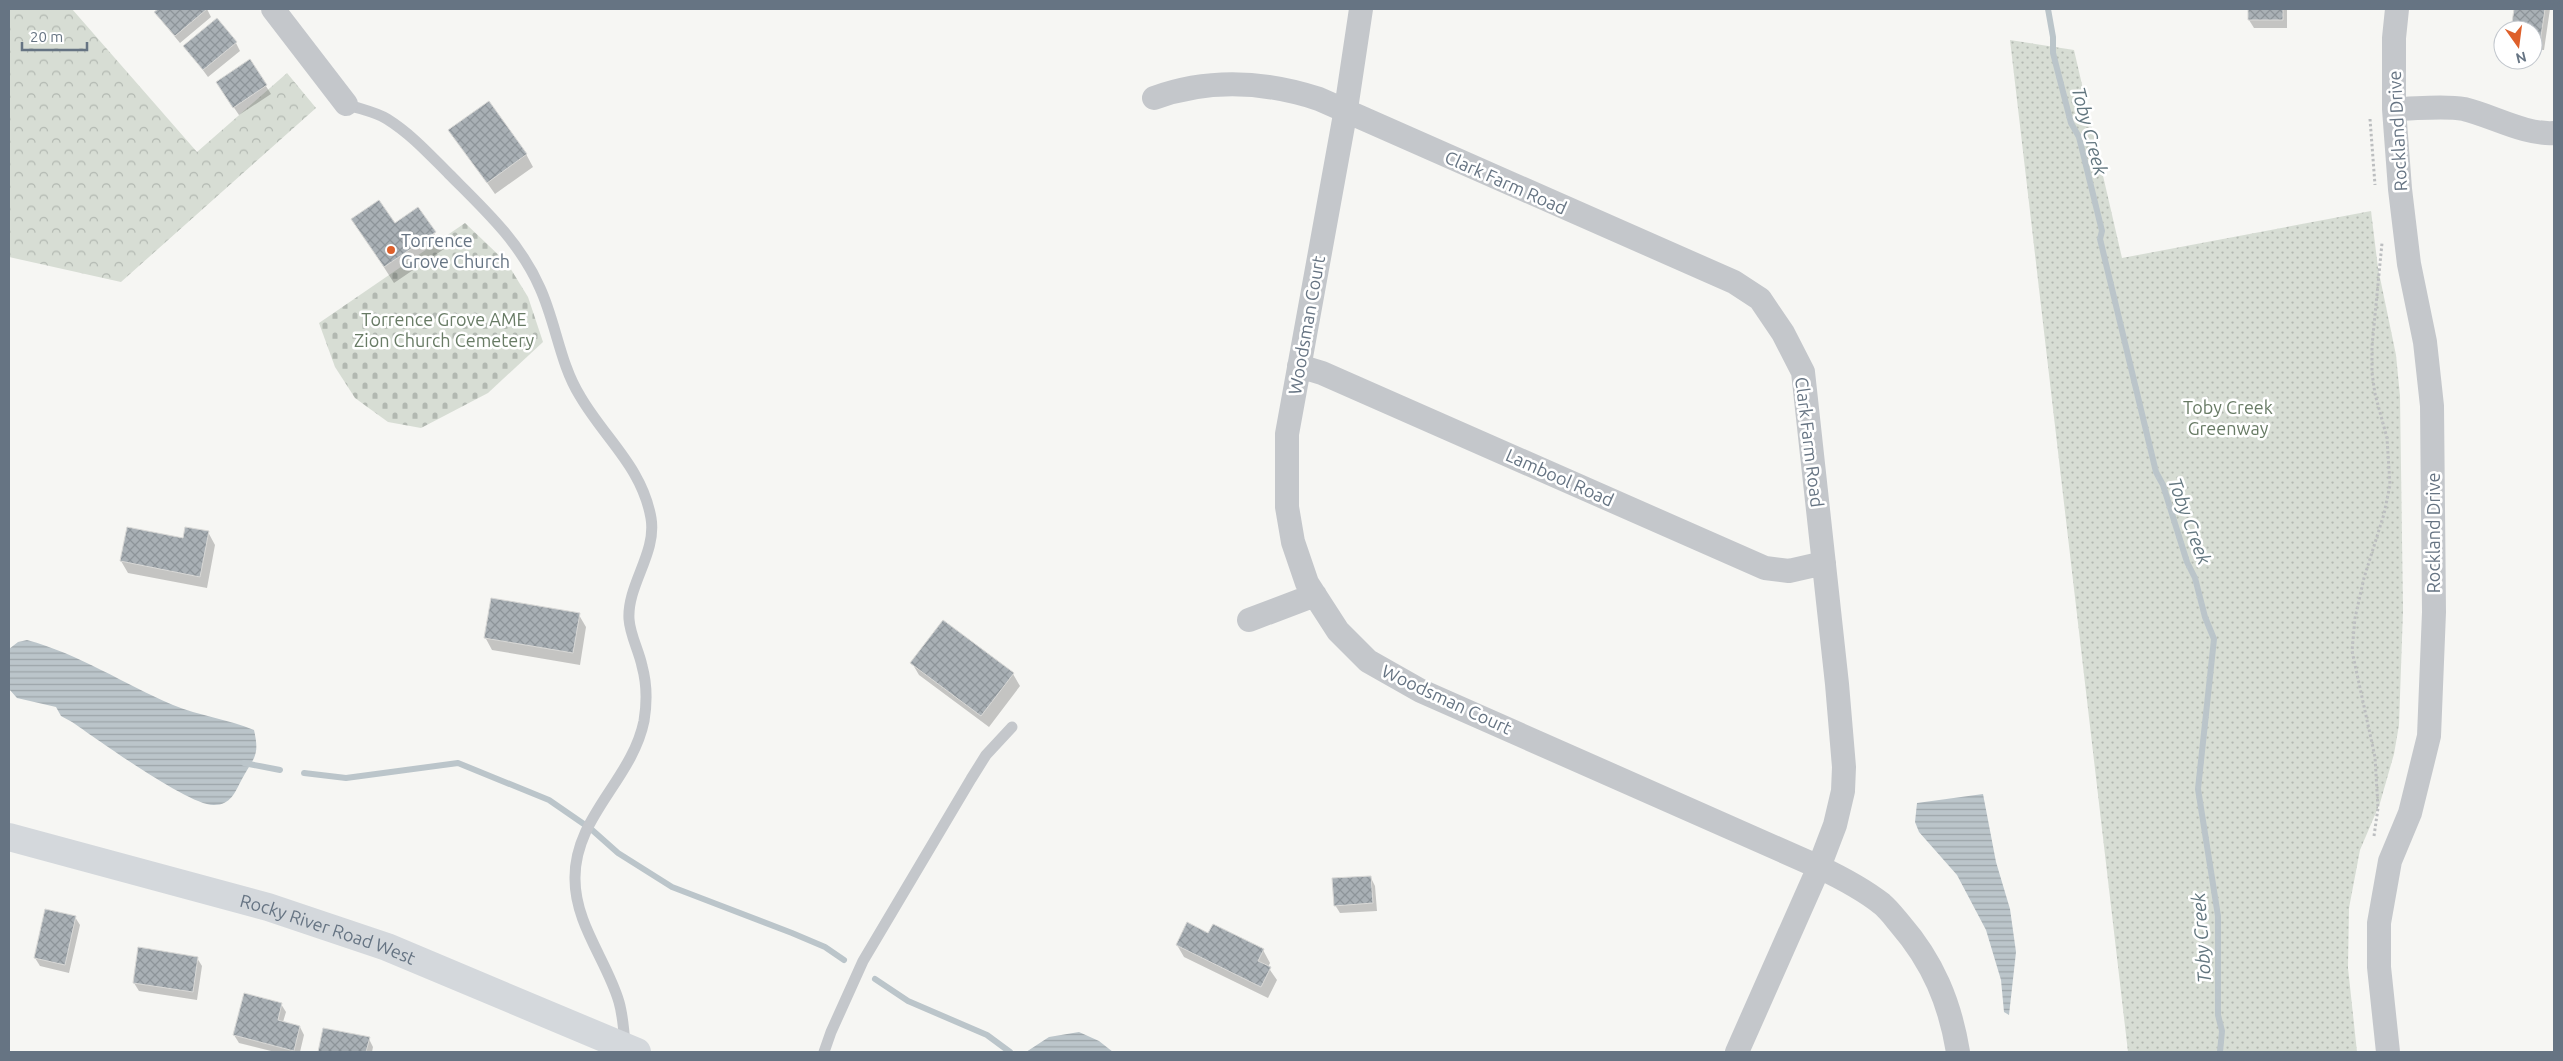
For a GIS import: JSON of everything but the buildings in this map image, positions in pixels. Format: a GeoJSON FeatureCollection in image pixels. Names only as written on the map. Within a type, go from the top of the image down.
{"type":"FeatureCollection","features":[{"type":"Feature","properties":{"kind":"street"},"geometry":{"type":"LineString","coordinates":[[273,9],[346,104]]}},
{"type":"Feature","properties":{"kind":"street","name":"Woodsman Court"},"geometry":{"type":"LineString","coordinates":[[1361,9],[1346,109],[1287,434],[1287,507],[1293,542],[1308,583],[1338,631],[1368,661],[1421,691],[1819,867],[1854,884],[1884,905],[1916,942],[1939,980],[1953,1023],[1958,1052]]}},
{"type":"Feature","properties":{"kind":"street","name":"Rockland Drive"},"geometry":{"type":"LineString","coordinates":[[2388,1052],[2378,967],[2379,924],[2390,861],[2412,805],[2429,736],[2434,612],[2432,406],[2425,342],[2408,264],[2400,189],[2394,109],[2394,38],[2397,9]]}},
{"type":"Feature","properties":{"kind":"street","name":"Clark Farm Road"},"geometry":{"type":"LineString","coordinates":[[1154,98],[1209,85],[1246,83],[1290,90],[1346,109],[1653,248],[1734,282],[1760,299],[1783,332],[1803,372],[1844,767],[1843,791],[1837,816],[1819,867],[1737,1052]]}},
{"type":"Feature","properties":{"kind":"street"},"geometry":{"type":"LineString","coordinates":[[2394,109],[2461,109],[2491,116],[2525,130],[2554,133]]}},
{"type":"Feature","properties":{"kind":"street","name":"Lambool Road"},"geometry":{"type":"LineString","coordinates":[[1299,366],[1322,373],[1765,568],[1789,572],[1824,563]]}},
{"type":"Feature","properties":{"kind":"street"},"geometry":{"type":"LineString","coordinates":[[1249,620],[1315,595]]}},
{"type":"Feature","properties":{"kind":"street","name":"Rocky River Road West"},"geometry":{"type":"LineString","coordinates":[[9,837],[268,906],[324,925],[387,947],[631,1050]]}},
{"type":"Feature","properties":{"kind":"lane"},"geometry":{"type":"LineString","coordinates":[[346,104],[385,118],[410,135],[508,234],[525,258],[540,288],[567,368],[578,394],[636,472],[644,492],[651,521],[642,570],[630,598],[629,620],[643,668],[646,694],[644,720],[638,744],[580,841],[575,881],[578,899],[591,940],[618,1000],[631,1050]]}},
{"type":"Feature","properties":{"kind":"lane"},"geometry":{"type":"LineString","coordinates":[[824,1052],[863,961],[971,778],[986,756],[1012,727]]}},
{"type":"Feature","properties":{"kind":"path"},"geometry":{"type":"LineString","coordinates":[[2372,842],[2378,808],[2375,756],[2352,651],[2355,618],[2364,578],[2384,514],[2390,485],[2387,438],[2375,394],[2372,372],[2374,312]]}},
{"type":"Feature","properties":{"kind":"green space"},"geometry":{"type":"Polygon","coordinates":[[[9,9],[72,9],[197,152],[287,73],[316,108],[121,282],[9,257],[9,9]]]}},
{"type":"Feature","properties":{"kind":"green space","name":"Toby Creek Greenway"},"geometry":{"type":"Polygon","coordinates":[[[2010,40],[2074,50],[2122,258],[2371,211],[2378,268],[2396,355],[2400,396],[2403,610],[2399,725],[2394,754],[2380,803],[2360,850],[2349,908],[2348,968],[2357,1052],[2128,1052],[2010,40]]]}},
{"type":"Feature","properties":{"kind":"green space","name":"Torrence Grove AME Zion Church Cemetery"},"geometry":{"type":"Polygon","coordinates":[[[465,223],[507,263],[528,297],[543,342],[488,393],[421,428],[388,422],[355,398],[335,367],[319,323],[465,223]]]}},
{"type":"Feature","properties":{"kind":"shaded area"},"geometry":{"type":"Polygon","coordinates":[[[27,640],[83,661],[173,705],[254,730],[256,739],[255,756],[232,797],[225,803],[214,805],[185,795],[61,716],[56,707],[17,698],[9,689],[9,649],[18,642],[27,640]]]}},
{"type":"Feature","properties":{"kind":"shaded area"},"geometry":{"type":"Polygon","coordinates":[[[1983,794],[1996,862],[2010,909],[2016,952],[2009,1015],[2004,1012],[2001,980],[1986,930],[1957,875],[1919,832],[1915,822],[1917,803],[1983,794]]]}},
{"type":"Feature","properties":{"kind":"shaded area"},"geometry":{"type":"Polygon","coordinates":[[[1079,1032],[1099,1041],[1113,1052],[1026,1052],[1049,1037],[1079,1032]]]}},
{"type":"Feature","properties":{"kind":"waterway","name":"Toby Creek"},"geometry":{"type":"LineString","coordinates":[[2048,9],[2053,37],[2053,53],[2071,123],[2079,137],[2102,231],[2100,239],[2156,472],[2163,485],[2187,562],[2195,578],[2205,617],[2214,639],[2198,789],[2218,916],[2218,1015],[2222,1031],[2220,1052]]}},
{"type":"Feature","properties":{"kind":"waterway"},"geometry":{"type":"LineString","coordinates":[[244,763],[280,770]]}},
{"type":"Feature","properties":{"kind":"waterway"},"geometry":{"type":"LineString","coordinates":[[304,773],[346,778],[458,763],[549,800],[591,829],[618,853],[672,887],[825,947],[844,960]]}},
{"type":"Feature","properties":{"kind":"waterway"},"geometry":{"type":"LineString","coordinates":[[875,979],[908,1001],[987,1035],[1010,1052]]}},
{"type":"Feature","properties":{"kind":"place","name":"Torrence Grove Church"},"geometry":{"type":"Point","coordinates":[391,250]}}]}
